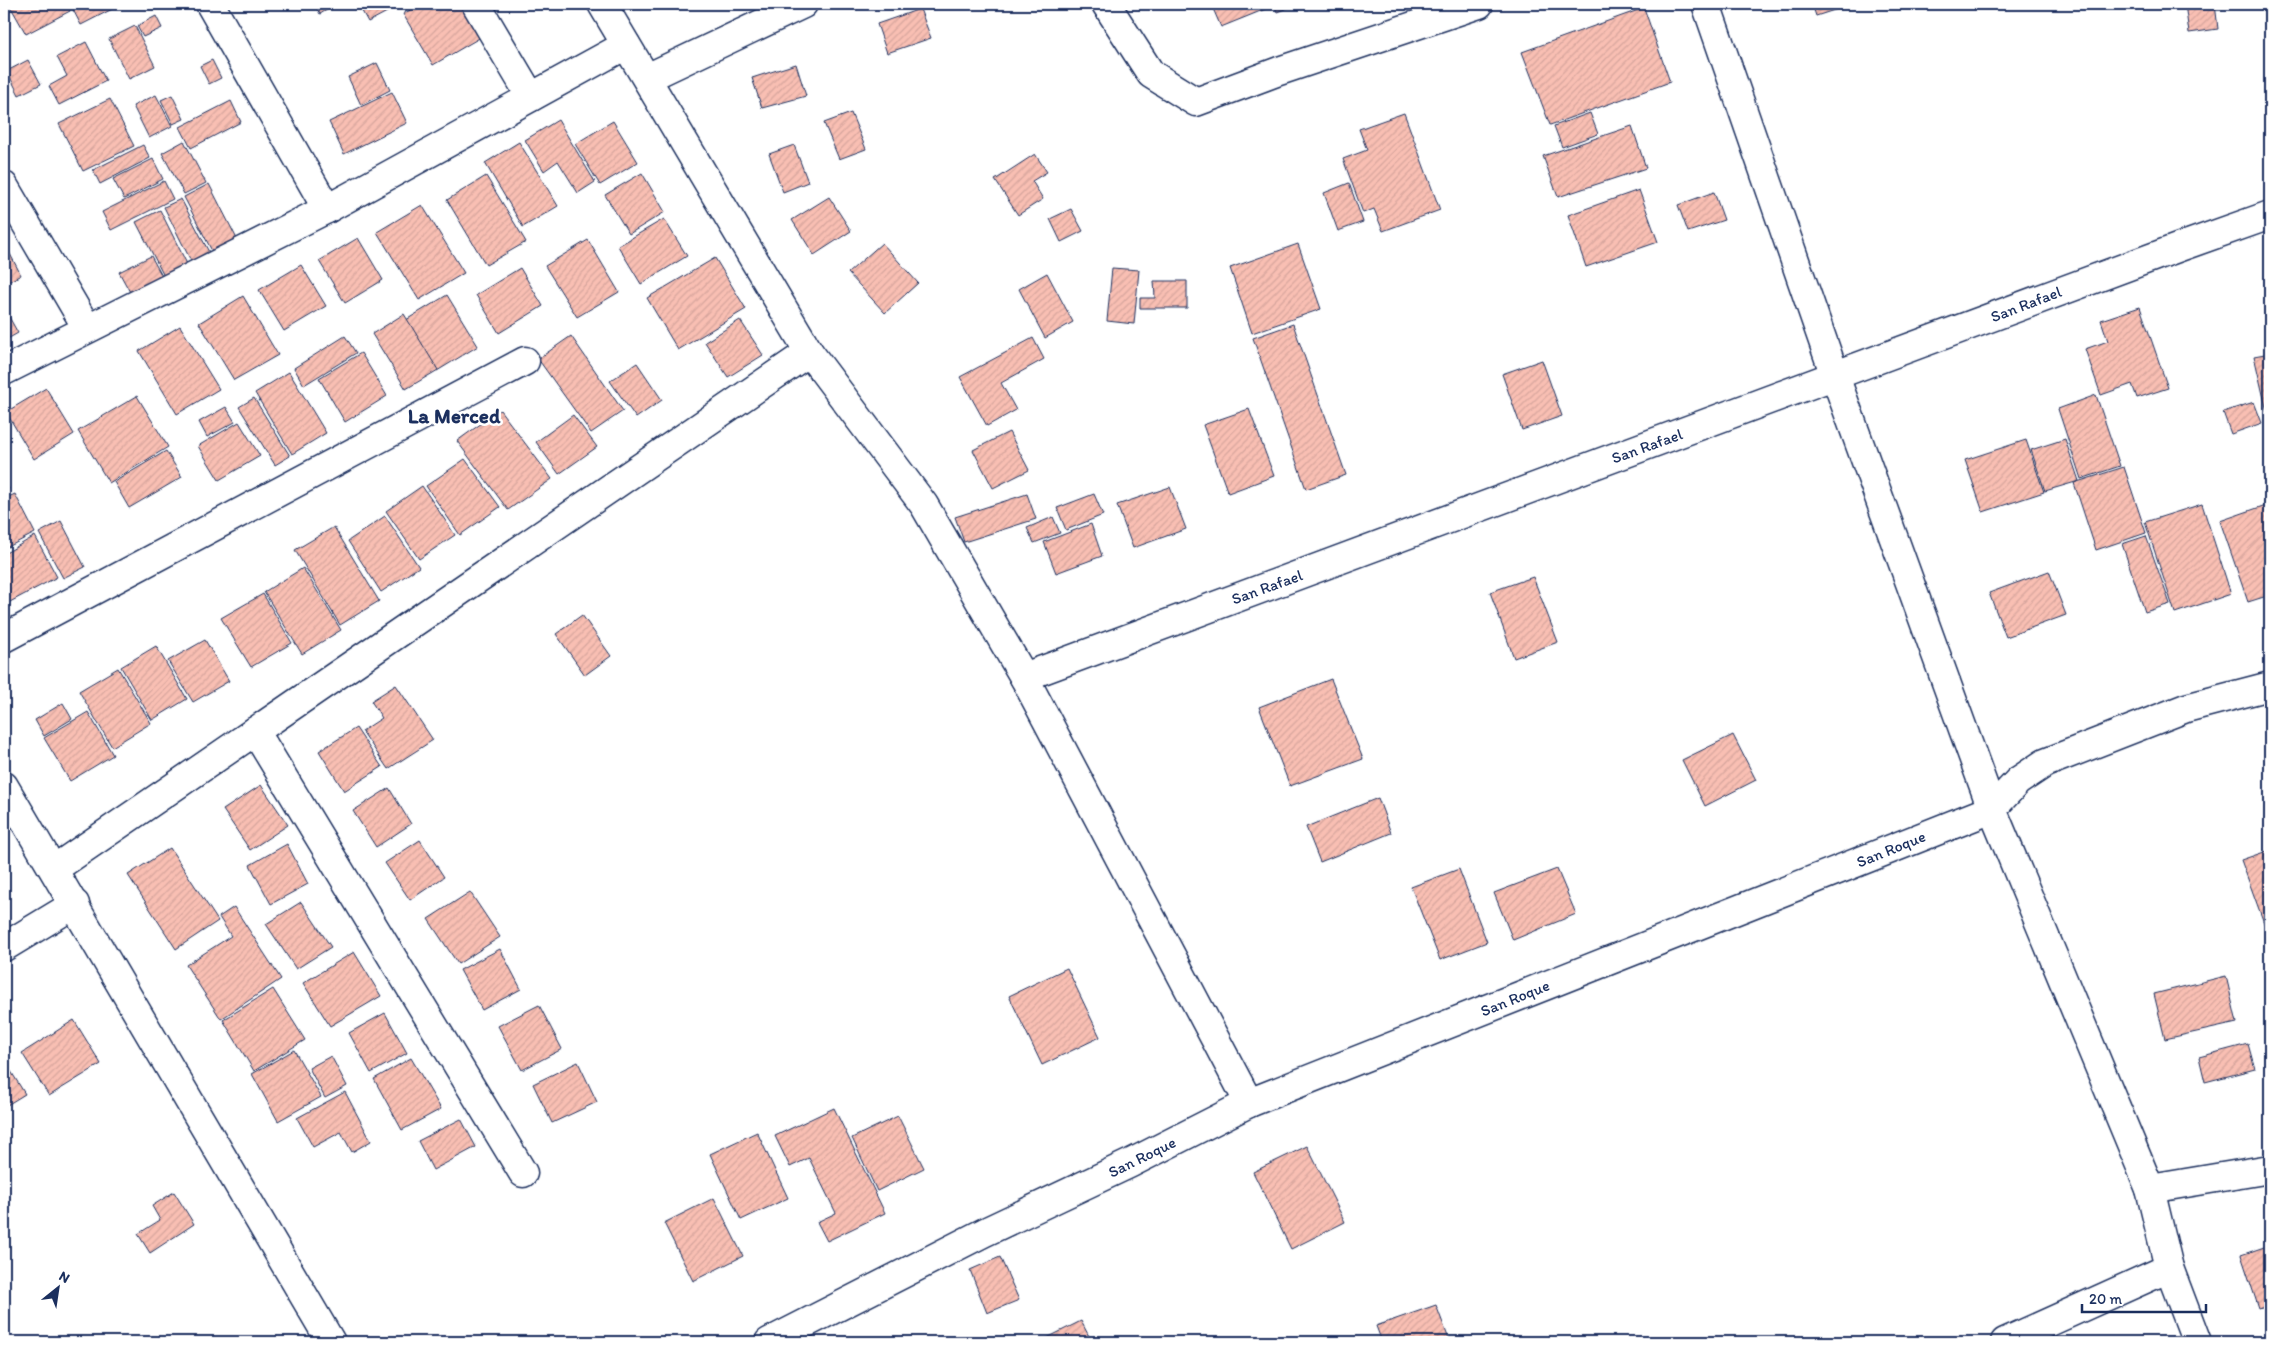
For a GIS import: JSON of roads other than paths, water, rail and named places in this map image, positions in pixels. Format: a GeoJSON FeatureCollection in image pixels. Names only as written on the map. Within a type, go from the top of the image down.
{"type":"FeatureCollection","features":[{"type":"Feature","properties":{"kind":"street"},"geometry":{"type":"LineString","coordinates":[[210,4],[327,209]]}},
{"type":"Feature","properties":{"kind":"street"},"geometry":{"type":"LineString","coordinates":[[476,4],[531,97]]}},
{"type":"Feature","properties":{"kind":"street"},"geometry":{"type":"LineString","coordinates":[[602,4],[809,352],[924,506],[1024,677],[1249,1103]]}},
{"type":"Feature","properties":{"kind":"street"},"geometry":{"type":"LineString","coordinates":[[647,78],[803,4]]}},
{"type":"Feature","properties":{"kind":"street"},"geometry":{"type":"LineString","coordinates":[[1106,4],[1151,74],[1196,102],[1279,71],[1479,4]]}},
{"type":"Feature","properties":{"kind":"street"},"geometry":{"type":"LineString","coordinates":[[1706,4],[1835,376],[1992,808],[2150,1189],[2169,1268],[2197,1342]]}},
{"type":"Feature","properties":{"kind":"street"},"geometry":{"type":"LineString","coordinates":[[4,371],[327,209],[626,44]]}},
{"type":"Feature","properties":{"kind":"street"},"geometry":{"type":"LineString","coordinates":[[4,186],[87,328]]}},
{"type":"Feature","properties":{"kind":"street","name":"San Rafael"},"geometry":{"type":"LineString","coordinates":[[1024,677],[2180,246],[2270,215]]}},
{"type":"Feature","properties":{"kind":"street"},"geometry":{"type":"LineString","coordinates":[[54,869],[809,352]]}},
{"type":"Feature","properties":{"kind":"street"},"geometry":{"type":"LineString","coordinates":[[4,638],[525,361]]}},
{"type":"Feature","properties":{"kind":"street","name":"San Roque"},"geometry":{"type":"LineString","coordinates":[[769,1342],[985,1232],[1132,1163],[1249,1103],[1992,808],[2018,781],[2045,763],[2186,708],[2270,686]]}},
{"type":"Feature","properties":{"kind":"street"},"geometry":{"type":"LineString","coordinates":[[256,730],[523,1173]]}},
{"type":"Feature","properties":{"kind":"street"},"geometry":{"type":"LineString","coordinates":[[4,786],[331,1342]]}},
{"type":"Feature","properties":{"kind":"street"},"geometry":{"type":"LineString","coordinates":[[4,947],[75,904]]}},
{"type":"Feature","properties":{"kind":"street"},"geometry":{"type":"LineString","coordinates":[[2150,1189],[2270,1170]]}},
{"type":"Feature","properties":{"kind":"street"},"geometry":{"type":"LineString","coordinates":[[2005,1342],[2169,1268]]}},
{"type":"Feature","properties":{"kind":"district","name":"La Merced"},"geometry":{"type":"Point","coordinates":[454,415]}}]}
